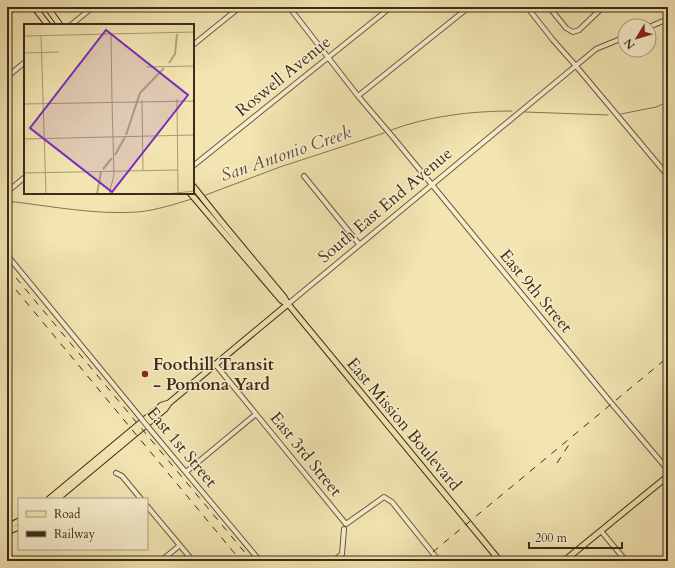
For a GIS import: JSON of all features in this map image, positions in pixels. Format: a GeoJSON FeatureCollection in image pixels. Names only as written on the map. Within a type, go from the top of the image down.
{"type":"FeatureCollection","features":[{"type":"Feature","properties":{"kind":"main road"},"geometry":{"type":"LineString","coordinates":[[34,7],[47,24]]}},
{"type":"Feature","properties":{"kind":"main road"},"geometry":{"type":"LineString","coordinates":[[47,7],[59,24]]}},
{"type":"Feature","properties":{"kind":"main road","name":"East Mission Boulevard"},"geometry":{"type":"LineString","coordinates":[[194,187],[500,561]]}},
{"type":"Feature","properties":{"kind":"main road","name":"East Mission Boulevard"},"geometry":{"type":"LineString","coordinates":[[191,194],[281,300],[288,304]]}},
{"type":"Feature","properties":{"kind":"main road","name":"South East End Avenue"},"geometry":{"type":"LineString","coordinates":[[57,497],[162,405],[169,403],[288,304]]}},
{"type":"Feature","properties":{"kind":"main road"},"geometry":{"type":"LineString","coordinates":[[564,561],[668,476]]}},
{"type":"Feature","properties":{"kind":"main road"},"geometry":{"type":"LineString","coordinates":[[7,527],[18,522]]}},
{"type":"Feature","properties":{"kind":"main road"},"geometry":{"type":"LineString","coordinates":[[7,532],[18,527]]}},
{"type":"Feature","properties":{"kind":"main road"},"geometry":{"type":"LineString","coordinates":[[7,554],[13,561]]}},
{"type":"Feature","properties":{"kind":"street"},"geometry":{"type":"LineString","coordinates":[[7,14],[15,7]]}},
{"type":"Feature","properties":{"kind":"street"},"geometry":{"type":"LineString","coordinates":[[72,24],[93,7]]}},
{"type":"Feature","properties":{"kind":"street"},"geometry":{"type":"LineString","coordinates":[[194,44],[240,7]]}},
{"type":"Feature","properties":{"kind":"street","name":"East 9th Street"},"geometry":{"type":"LineString","coordinates":[[289,7],[358,96],[668,470]]}},
{"type":"Feature","properties":{"kind":"street","name":"Roswell Avenue"},"geometry":{"type":"LineString","coordinates":[[194,165],[328,56],[391,7]]}},
{"type":"Feature","properties":{"kind":"street"},"geometry":{"type":"LineString","coordinates":[[358,96],[469,7]]}},
{"type":"Feature","properties":{"kind":"street"},"geometry":{"type":"LineString","coordinates":[[527,7],[668,176]]}},
{"type":"Feature","properties":{"kind":"street"},"geometry":{"type":"LineString","coordinates":[[549,7],[566,28],[573,32],[579,30],[603,7]]}},
{"type":"Feature","properties":{"kind":"street"},"geometry":{"type":"LineString","coordinates":[[657,24],[668,19]]}},
{"type":"Feature","properties":{"kind":"street","name":"South East End Avenue"},"geometry":{"type":"LineString","coordinates":[[288,304],[431,184],[596,49],[617,40]]}},
{"type":"Feature","properties":{"kind":"street"},"geometry":{"type":"LineString","coordinates":[[7,77],[24,63]]}},
{"type":"Feature","properties":{"kind":"street"},"geometry":{"type":"LineString","coordinates":[[304,176],[359,244]]}},
{"type":"Feature","properties":{"kind":"street"},"geometry":{"type":"LineString","coordinates":[[7,192],[24,178]]}},
{"type":"Feature","properties":{"kind":"street","name":"East 1st Street"},"geometry":{"type":"LineString","coordinates":[[7,255],[260,561]]}},
{"type":"Feature","properties":{"kind":"street","name":"East 3rd Street"},"geometry":{"type":"LineString","coordinates":[[215,364],[346,524],[384,497],[392,502],[439,561]]}},
{"type":"Feature","properties":{"kind":"street"},"geometry":{"type":"LineString","coordinates":[[186,472],[256,414]]}},
{"type":"Feature","properties":{"kind":"street"},"geometry":{"type":"LineString","coordinates":[[116,473],[122,476],[141,498]]}},
{"type":"Feature","properties":{"kind":"street"},"geometry":{"type":"LineString","coordinates":[[148,507],[193,561]]}},
{"type":"Feature","properties":{"kind":"street"},"geometry":{"type":"LineString","coordinates":[[333,561],[342,554],[344,529]]}},
{"type":"Feature","properties":{"kind":"street"},"geometry":{"type":"LineString","coordinates":[[601,531],[626,561]]}},
{"type":"Feature","properties":{"kind":"street"},"geometry":{"type":"LineString","coordinates":[[160,561],[180,545]]}},
{"type":"Feature","properties":{"kind":"waterway","name":"San Antonio Creek"},"geometry":{"type":"LineString","coordinates":[[621,114],[656,107],[668,102]]}},
{"type":"Feature","properties":{"kind":"waterway","name":"San Antonio Creek"},"geometry":{"type":"LineString","coordinates":[[391,130],[420,121],[450,115],[512,111]]}},
{"type":"Feature","properties":{"kind":"waterway","name":"San Antonio Creek"},"geometry":{"type":"LineString","coordinates":[[525,112],[608,115]]}},
{"type":"Feature","properties":{"kind":"waterway","name":"San Antonio Creek"},"geometry":{"type":"LineString","coordinates":[[203,196],[280,167],[384,133]]}},
{"type":"Feature","properties":{"kind":"waterway","name":"San Antonio Creek"},"geometry":{"type":"LineString","coordinates":[[7,201],[72,210],[122,213],[152,210],[192,199]]}},
{"type":"Feature","properties":{"kind":"railway"},"geometry":{"type":"LineString","coordinates":[[7,267],[252,561]]}},
{"type":"Feature","properties":{"kind":"railway"},"geometry":{"type":"LineString","coordinates":[[7,279],[241,561]]}},
{"type":"Feature","properties":{"kind":"railway"},"geometry":{"type":"LineString","coordinates":[[422,561],[668,357]]}},
{"type":"Feature","properties":{"kind":"railway"},"geometry":{"type":"LineString","coordinates":[[557,463],[570,443]]}},
{"type":"Feature","properties":{"kind":"place","name":"Foothill Transit - Pomona Yard"},"geometry":{"type":"Point","coordinates":[145,374]}}]}
